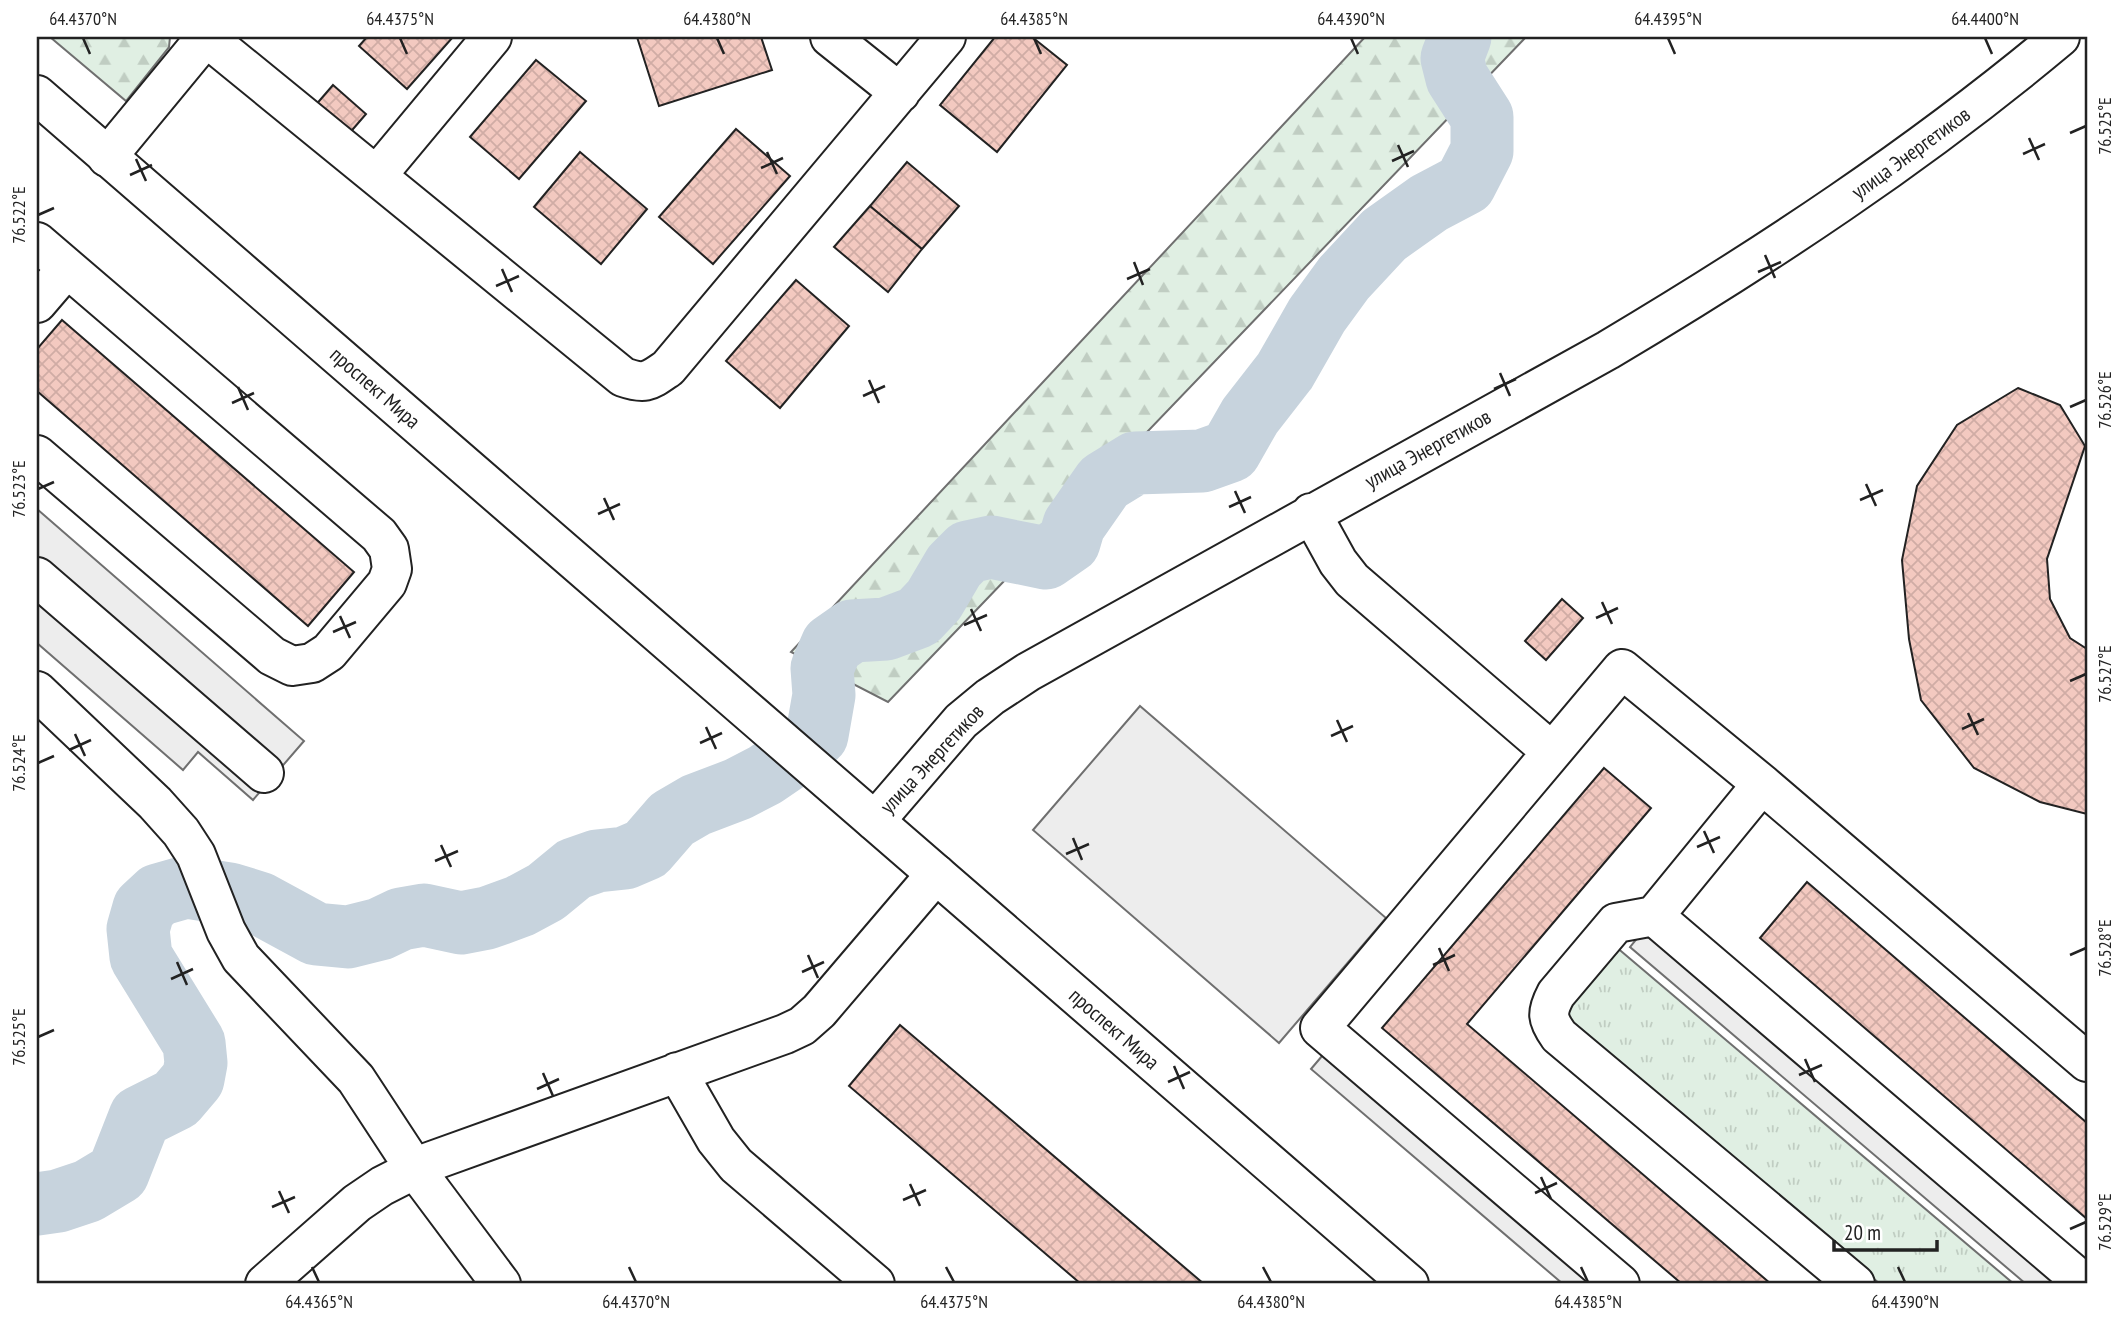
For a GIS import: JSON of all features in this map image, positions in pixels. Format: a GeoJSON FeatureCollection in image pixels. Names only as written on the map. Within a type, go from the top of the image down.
{"type":"FeatureCollection","features":[{"type":"Feature","properties":{"kind":"street"},"geometry":{"type":"LineString","coordinates":[[107,157],[206,37],[623,377],[640,383],[668,368],[946,37]]}},
{"type":"Feature","properties":{"kind":"street"},"geometry":{"type":"LineString","coordinates":[[377,175],[492,37]]}},
{"type":"Feature","properties":{"kind":"street"},"geometry":{"type":"LineString","coordinates":[[830,37],[900,93]]}},
{"type":"Feature","properties":{"kind":"street","name":"улица Энергетиков"},"geometry":{"type":"LineString","coordinates":[[863,811],[961,721],[990,697],[1028,672],[1677,309],[1838,206],[1925,145],[2060,37]]}},
{"type":"Feature","properties":{"kind":"street","name":"проспект Мира"},"geometry":{"type":"LineString","coordinates":[[37,95],[1409,1284]]}},
{"type":"Feature","properties":{"kind":"street"},"geometry":{"type":"LineString","coordinates":[[37,242],[380,534],[388,549],[392,569],[387,583],[329,652],[312,663],[292,666],[272,656],[37,455]]}},
{"type":"Feature","properties":{"kind":"street"},"geometry":{"type":"LineString","coordinates":[[37,303],[67,268]]}},
{"type":"Feature","properties":{"kind":"street"},"geometry":{"type":"LineString","coordinates":[[1311,513],[1338,562],[1352,580],[1552,752]]}},
{"type":"Feature","properties":{"kind":"street"},"geometry":{"type":"LineString","coordinates":[[37,577],[264,773]]}},
{"type":"Feature","properties":{"kind":"street"},"geometry":{"type":"LineString","coordinates":[[1620,1284],[1320,1028],[1622,669],[1762,784],[2087,1062]]}},
{"type":"Feature","properties":{"kind":"street"},"geometry":{"type":"LineString","coordinates":[[37,691],[155,803],[181,832],[196,855],[226,932],[241,958],[356,1079],[415,1169],[501,1284]]}},
{"type":"Feature","properties":{"kind":"street"},"geometry":{"type":"LineString","coordinates":[[1762,784],[1654,916],[1616,923],[1556,994],[1549,1008],[1549,1023],[1559,1035],[1855,1284]]}},
{"type":"Feature","properties":{"kind":"street"},"geometry":{"type":"LineString","coordinates":[[265,1284],[357,1203],[415,1169],[458,1150],[802,1026],[819,1011],[936,874]]}},
{"type":"Feature","properties":{"kind":"street"},"geometry":{"type":"LineString","coordinates":[[1654,916],[2085,1284]]}},
{"type":"Feature","properties":{"kind":"street"},"geometry":{"type":"LineString","coordinates":[[677,1072],[716,1140],[736,1165],[875,1284]]}},
{"type":"Feature","properties":{"kind":"green space"},"geometry":{"type":"Polygon","coordinates":[[[50,37],[170,37],[169,47],[126,101],[50,37]]]}},
{"type":"Feature","properties":{"kind":"green space"},"geometry":{"type":"Polygon","coordinates":[[[1365,37],[1526,37],[888,702],[791,652],[1365,37]]]}},
{"type":"Feature","properties":{"kind":"green space"},"geometry":{"type":"Polygon","coordinates":[[[1615,946],[2014,1284],[1880,1284],[1560,1012],[1615,946]]]}},
{"type":"Feature","properties":{"kind":"shaded area"},"geometry":{"type":"Polygon","coordinates":[[[37,509],[304,741],[253,800],[198,752],[183,770],[37,643],[37,509]]]}},
{"type":"Feature","properties":{"kind":"shaded area"},"geometry":{"type":"Polygon","coordinates":[[[1140,706],[1386,918],[1279,1043],[1033,830],[1140,706]]]}},
{"type":"Feature","properties":{"kind":"shaded area"},"geometry":{"type":"Polygon","coordinates":[[[1647,926],[2067,1284],[2026,1284],[1630,947],[1647,926]]]}},
{"type":"Feature","properties":{"kind":"shaded area"},"geometry":{"type":"Polygon","coordinates":[[[1328,1049],[1603,1284],[1563,1284],[1311,1069],[1328,1049]]]}},
{"type":"Feature","properties":{"kind":"building"},"geometry":{"type":"Polygon","coordinates":[[[367,37],[453,37],[407,89],[359,46],[367,37]]]}},
{"type":"Feature","properties":{"kind":"building"},"geometry":{"type":"Polygon","coordinates":[[[637,37],[761,37],[772,70],[659,106],[637,37]]]}},
{"type":"Feature","properties":{"kind":"building"},"geometry":{"type":"Polygon","coordinates":[[[995,37],[1032,37],[1067,65],[997,152],[940,105],[995,37]]]}},
{"type":"Feature","properties":{"kind":"building"},"geometry":{"type":"Polygon","coordinates":[[[536,60],[586,101],[519,179],[470,137],[536,60]]]}},
{"type":"Feature","properties":{"kind":"building"},"geometry":{"type":"Polygon","coordinates":[[[333,85],[366,114],[347,136],[314,107],[333,85]]]}},
{"type":"Feature","properties":{"kind":"building"},"geometry":{"type":"Polygon","coordinates":[[[736,129],[790,176],[713,264],[659,217],[736,129]]]}},
{"type":"Feature","properties":{"kind":"building"},"geometry":{"type":"Polygon","coordinates":[[[580,152],[647,209],[601,264],[534,207],[580,152]]]}},
{"type":"Feature","properties":{"kind":"building"},"geometry":{"type":"Polygon","coordinates":[[[907,162],[959,206],[922,249],[870,206],[907,162]]]}},
{"type":"Feature","properties":{"kind":"building"},"geometry":{"type":"Polygon","coordinates":[[[870,206],[922,249],[888,292],[834,247],[870,206]]]}},
{"type":"Feature","properties":{"kind":"building"},"geometry":{"type":"Polygon","coordinates":[[[796,280],[849,326],[780,408],[726,361],[796,280]]]}},
{"type":"Feature","properties":{"kind":"building"},"geometry":{"type":"Polygon","coordinates":[[[62,320],[354,572],[308,626],[37,391],[37,349],[62,320]]]}},
{"type":"Feature","properties":{"kind":"building"},"geometry":{"type":"Polygon","coordinates":[[[2018,388],[2060,405],[2085,446],[2047,559],[2050,599],[2070,638],[2087,649],[2087,814],[2040,802],[1974,768],[1921,700],[1909,639],[1902,560],[1917,486],[1957,425],[2018,388]]]}},
{"type":"Feature","properties":{"kind":"building"},"geometry":{"type":"Polygon","coordinates":[[[1562,599],[1583,618],[1546,660],[1525,641],[1562,599]]]}},
{"type":"Feature","properties":{"kind":"building"},"geometry":{"type":"Polygon","coordinates":[[[1604,768],[1651,808],[1467,1024],[1771,1284],[1682,1284],[1382,1028],[1604,768]]]}},
{"type":"Feature","properties":{"kind":"building"},"geometry":{"type":"Polygon","coordinates":[[[1807,882],[2087,1123],[2087,1219],[1760,938],[1807,882]]]}},
{"type":"Feature","properties":{"kind":"building"},"geometry":{"type":"Polygon","coordinates":[[[900,1025],[1204,1284],[1081,1284],[849,1086],[900,1025]]]}},
{"type":"Feature","properties":{"kind":"waterway"},"geometry":{"type":"LineString","coordinates":[[37,1204],[58,1201],[88,1191],[118,1173],[140,1117],[176,1099],[193,1079],[196,1063],[194,1043],[141,957],[138,929],[144,908],[158,895],[186,887],[230,894],[259,903],[316,934],[348,937],[380,929],[401,919],[424,915],[461,923],[487,918],[520,906],[546,892],[574,869],[597,861],[625,858],[646,849],[672,819],[696,805],[738,789],[787,760],[817,735],[824,695],[822,668],[832,645],[852,631],[886,629],[918,617],[934,600],[954,566],[968,552],[991,547],[1046,558],[1069,542],[1074,525],[1104,482],[1135,463],[1202,461],[1230,451],[1250,416],[1285,371],[1317,315],[1344,278],[1384,235],[1429,203],[1465,184],[1482,151],[1482,117],[1457,78],[1452,58],[1460,37]]}}]}
